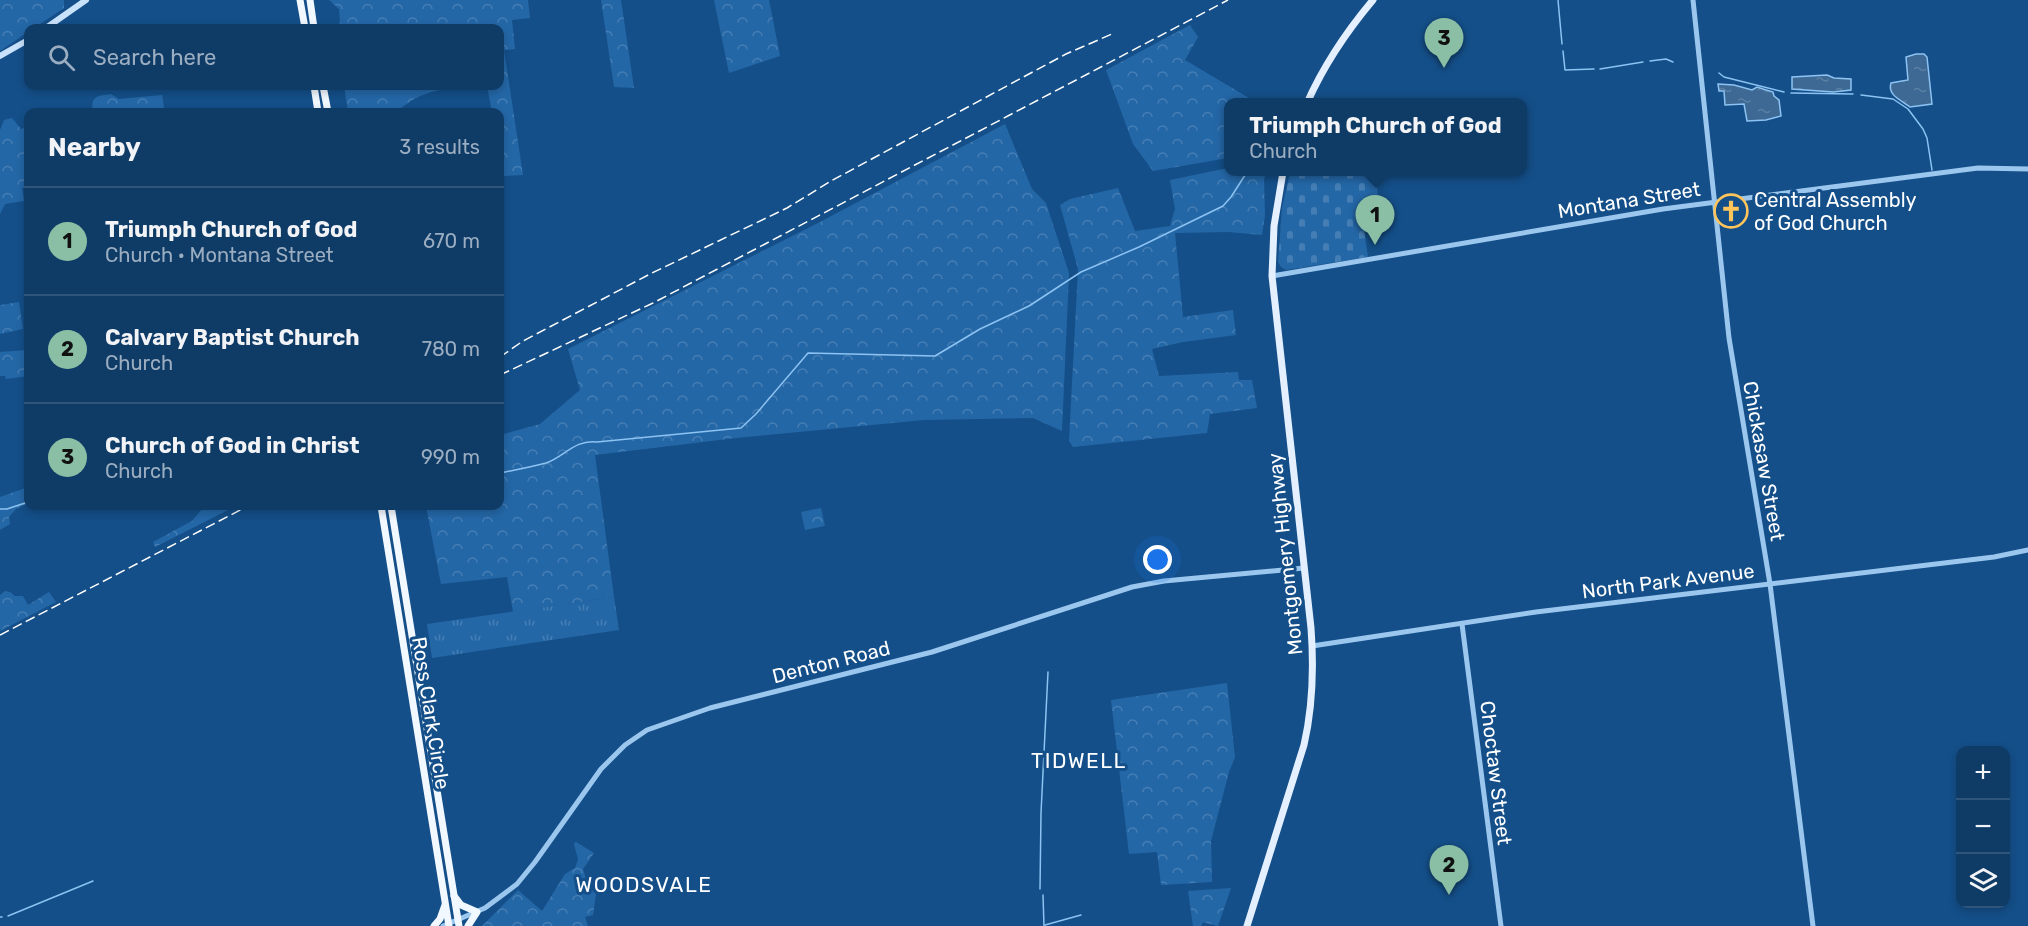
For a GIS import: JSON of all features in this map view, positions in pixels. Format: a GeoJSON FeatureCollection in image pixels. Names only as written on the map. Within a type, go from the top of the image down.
{"type":"FeatureCollection","features":[{"type":"Feature","properties":{"kind":"highway"},"geometry":{"type":"LineString","coordinates":[[300,0],[304,24]]}},
{"type":"Feature","properties":{"kind":"highway"},"geometry":{"type":"LineString","coordinates":[[309,0],[313,24]]}},
{"type":"Feature","properties":{"kind":"highway"},"geometry":{"type":"LineString","coordinates":[[315,90],[317,108]]}},
{"type":"Feature","properties":{"kind":"highway"},"geometry":{"type":"LineString","coordinates":[[324,90],[327,108]]}},
{"type":"Feature","properties":{"kind":"highway","name":"Ross Clark Circle"},"geometry":{"type":"LineString","coordinates":[[382,510],[447,925]]}},
{"type":"Feature","properties":{"kind":"highway","name":"Ross Clark Circle"},"geometry":{"type":"LineString","coordinates":[[392,510],[458,923]]}},
{"type":"Feature","properties":{"kind":"highway"},"geometry":{"type":"LineString","coordinates":[[408,669],[417,665]]}},
{"type":"Feature","properties":{"kind":"highway"},"geometry":{"type":"LineString","coordinates":[[418,731],[427,730]]}},
{"type":"Feature","properties":{"kind":"highway"},"geometry":{"type":"LineString","coordinates":[[430,808],[440,810]]}},
{"type":"Feature","properties":{"kind":"highway"},"geometry":{"type":"LineString","coordinates":[[453,895],[461,905],[477,912],[468,926]]}},
{"type":"Feature","properties":{"kind":"highway"},"geometry":{"type":"LineString","coordinates":[[434,926],[440,919],[445,903]]}},
{"type":"Feature","properties":{"kind":"main road"},"geometry":{"type":"LineString","coordinates":[[52,24],[86,0]]}},
{"type":"Feature","properties":{"kind":"main road"},"geometry":{"type":"LineString","coordinates":[[1309,98],[1332,55],[1352,25],[1373,0]]}},
{"type":"Feature","properties":{"kind":"main road"},"geometry":{"type":"LineString","coordinates":[[0,56],[24,42]]}},
{"type":"Feature","properties":{"kind":"main road","name":"Montgomery Highway"},"geometry":{"type":"LineString","coordinates":[[1247,926],[1304,745],[1311,700],[1312,646],[1272,276],[1274,226],[1282,176]]}},
{"type":"Feature","properties":{"kind":"street","name":"Chickasaw Street"},"geometry":{"type":"LineString","coordinates":[[1693,0],[1728,339],[1770,584],[1813,926]]}},
{"type":"Feature","properties":{"kind":"street","name":"Montana Street"},"geometry":{"type":"LineString","coordinates":[[1272,276],[1664,208],[1978,168],[2028,169]]}},
{"type":"Feature","properties":{"kind":"street","name":"North Park Avenue"},"geometry":{"type":"LineString","coordinates":[[1312,646],[1536,612],[1994,557],[2028,550]]}},
{"type":"Feature","properties":{"kind":"street","name":"Denton Road"},"geometry":{"type":"LineString","coordinates":[[447,925],[458,923],[477,912],[506,893],[524,876],[595,776],[613,755],[632,739],[656,726],[710,708],[932,652],[1132,587],[1155,582],[1304,568]]}},
{"type":"Feature","properties":{"kind":"street","name":"Choctaw Street"},"geometry":{"type":"LineString","coordinates":[[1462,624],[1501,926]]}},
{"type":"Feature","properties":{"kind":"green space"},"geometry":{"type":"Polygon","coordinates":[[[0,0],[64,0],[64,8],[40,24],[24,24],[24,35],[0,51],[0,0]]]}},
{"type":"Feature","properties":{"kind":"green space"},"geometry":{"type":"Polygon","coordinates":[[[329,0],[528,0],[530,18],[512,20],[515,49],[504,50],[504,24],[339,24],[339,9],[329,0]]]}},
{"type":"Feature","properties":{"kind":"green space"},"geometry":{"type":"Polygon","coordinates":[[[601,0],[621,0],[634,88],[614,87],[601,0]]]}},
{"type":"Feature","properties":{"kind":"green space"},"geometry":{"type":"Polygon","coordinates":[[[714,0],[769,0],[780,56],[729,73],[714,0]]]}},
{"type":"Feature","properties":{"kind":"green space"},"geometry":{"type":"Polygon","coordinates":[[[1190,25],[1198,37],[1185,60],[1249,98],[1224,98],[1224,159],[1153,171],[1133,144],[1106,70],[1190,25]]]}},
{"type":"Feature","properties":{"kind":"green space"},"geometry":{"type":"Polygon","coordinates":[[[504,50],[523,175],[504,176],[504,108],[491,108],[488,90],[504,90],[504,50]]]}},
{"type":"Feature","properties":{"kind":"green space"},"geometry":{"type":"Polygon","coordinates":[[[345,90],[443,90],[420,96],[402,108],[347,108],[345,90]]]}},
{"type":"Feature","properties":{"kind":"green space"},"geometry":{"type":"Polygon","coordinates":[[[111,94],[119,99],[162,95],[164,107],[93,108],[94,100],[102,95],[111,94]]]}},
{"type":"Feature","properties":{"kind":"green space"},"geometry":{"type":"Polygon","coordinates":[[[12,118],[21,129],[24,128],[24,188],[22,188],[24,201],[5,204],[0,214],[0,130],[4,120],[12,118]]]}},
{"type":"Feature","properties":{"kind":"green space"},"geometry":{"type":"Polygon","coordinates":[[[1005,124],[1032,189],[1046,203],[1069,273],[1062,431],[1033,418],[924,420],[736,438],[595,455],[614,597],[513,612],[507,577],[441,584],[427,510],[504,510],[504,434],[540,424],[580,390],[568,349],[818,223],[1005,124]]]}},
{"type":"Feature","properties":{"kind":"green space"},"geometry":{"type":"Polygon","coordinates":[[[1224,169],[1224,176],[1265,176],[1265,215],[1262,235],[1228,232],[1175,233],[1183,317],[1233,310],[1236,335],[1183,342],[1152,349],[1159,376],[1238,372],[1239,380],[1252,380],[1257,408],[1210,414],[1207,433],[1073,447],[1069,441],[1078,269],[1060,205],[1070,199],[1118,188],[1135,231],[1170,226],[1175,209],[1170,180],[1224,169]]]}},
{"type":"Feature","properties":{"kind":"green space"},"geometry":{"type":"Polygon","coordinates":[[[1289,176],[1376,176],[1380,226],[1364,229],[1368,257],[1286,270],[1278,262],[1282,208],[1289,176]]]}},
{"type":"Feature","properties":{"kind":"green space"},"geometry":{"type":"Polygon","coordinates":[[[19,302],[23,329],[0,334],[0,305],[19,302]]]}},
{"type":"Feature","properties":{"kind":"green space"},"geometry":{"type":"Polygon","coordinates":[[[24,350],[24,377],[6,379],[5,376],[0,376],[0,352],[24,350]]]}},
{"type":"Feature","properties":{"kind":"green space"},"geometry":{"type":"Polygon","coordinates":[[[24,488],[24,505],[16,509],[9,517],[10,524],[0,530],[0,497],[24,488]]]}},
{"type":"Feature","properties":{"kind":"green space"},"geometry":{"type":"Polygon","coordinates":[[[821,508],[825,526],[805,530],[801,512],[821,508]]]}},
{"type":"Feature","properties":{"kind":"green space"},"geometry":{"type":"Polygon","coordinates":[[[201,510],[228,510],[155,547],[153,542],[192,521],[201,510]]]}},
{"type":"Feature","properties":{"kind":"green space"},"geometry":{"type":"Polygon","coordinates":[[[5,591],[15,596],[23,596],[28,605],[49,592],[56,602],[0,631],[0,595],[5,591]]]}},
{"type":"Feature","properties":{"kind":"green space"},"geometry":{"type":"Polygon","coordinates":[[[614,597],[619,630],[432,658],[427,624],[614,597]]]}},
{"type":"Feature","properties":{"kind":"green space"},"geometry":{"type":"Polygon","coordinates":[[[1227,683],[1235,757],[1211,841],[1212,882],[1161,885],[1157,852],[1129,854],[1111,700],[1227,683]]]}},
{"type":"Feature","properties":{"kind":"green space"},"geometry":{"type":"Polygon","coordinates":[[[576,842],[594,853],[583,869],[588,886],[596,894],[593,915],[585,917],[588,926],[482,926],[518,890],[542,911],[565,874],[575,868],[578,859],[574,844],[576,842]]]}},
{"type":"Feature","properties":{"kind":"green space"},"geometry":{"type":"Polygon","coordinates":[[[1231,888],[1218,926],[1203,922],[1201,926],[1193,926],[1188,891],[1231,888]]]}},
{"type":"Feature","properties":{"kind":"water"},"geometry":{"type":"Polygon","coordinates":[[[1924,54],[1927,57],[1932,104],[1910,107],[1893,94],[1890,87],[1891,83],[1908,80],[1906,57],[1924,54]]]}},
{"type":"Feature","properties":{"kind":"water"},"geometry":{"type":"Polygon","coordinates":[[[1827,75],[1834,78],[1851,79],[1851,90],[1833,92],[1792,89],[1792,77],[1827,75]]]}},
{"type":"Feature","properties":{"kind":"water"},"geometry":{"type":"Polygon","coordinates":[[[1718,84],[1752,90],[1757,87],[1773,92],[1779,100],[1781,116],[1747,121],[1744,104],[1725,105],[1724,91],[1719,91],[1718,84]]]}},
{"type":"Feature","properties":{"kind":"waterway"},"geometry":{"type":"LineString","coordinates":[[1558,0],[1562,44]]}},
{"type":"Feature","properties":{"kind":"waterway"},"geometry":{"type":"LineString","coordinates":[[1563,51],[1565,70],[1594,69]]}},
{"type":"Feature","properties":{"kind":"waterway"},"geometry":{"type":"LineString","coordinates":[[1650,61],[1666,59],[1673,62]]}},
{"type":"Feature","properties":{"kind":"waterway"},"geometry":{"type":"LineString","coordinates":[[1600,69],[1643,62]]}},
{"type":"Feature","properties":{"kind":"waterway"},"geometry":{"type":"LineString","coordinates":[[1719,73],[1724,77],[1784,92]]}},
{"type":"Feature","properties":{"kind":"waterway"},"geometry":{"type":"LineString","coordinates":[[1791,93],[1853,94]]}},
{"type":"Feature","properties":{"kind":"waterway"},"geometry":{"type":"LineString","coordinates":[[1861,95],[1893,99],[1908,109],[1927,138],[1932,170]]}},
{"type":"Feature","properties":{"kind":"waterway"},"geometry":{"type":"LineString","coordinates":[[504,472],[546,463],[582,443],[741,428],[756,414],[808,353],[935,356],[980,329],[1029,306],[1081,272],[1223,206],[1244,176]]}},
{"type":"Feature","properties":{"kind":"waterway"},"geometry":{"type":"LineString","coordinates":[[0,509],[24,503]]}},
{"type":"Feature","properties":{"kind":"waterway"},"geometry":{"type":"LineString","coordinates":[[1040,889],[1041,813],[1048,672]]}},
{"type":"Feature","properties":{"kind":"waterway"},"geometry":{"type":"LineString","coordinates":[[8,916],[93,881]]}},
{"type":"Feature","properties":{"kind":"waterway"},"geometry":{"type":"LineString","coordinates":[[1043,895],[1044,926]]}},
{"type":"Feature","properties":{"kind":"waterway"},"geometry":{"type":"LineString","coordinates":[[1045,925],[1081,915]]}},
{"type":"Feature","properties":{"kind":"railway"},"geometry":{"type":"LineString","coordinates":[[504,373],[653,303],[1228,0]]}},
{"type":"Feature","properties":{"kind":"railway"},"geometry":{"type":"LineString","coordinates":[[504,354],[523,341],[652,273],[787,208],[831,181],[1066,54],[1112,34]]}},
{"type":"Feature","properties":{"kind":"railway"},"geometry":{"type":"LineString","coordinates":[[0,635],[240,510]]}},
{"type":"Feature","properties":{"kind":"place","name":"Church of God in Christ"},"geometry":{"type":"Point","coordinates":[1444,68]}},
{"type":"Feature","properties":{"kind":"place","name":"Central Assembly of God Church"},"geometry":{"type":"Point","coordinates":[1731,211]}},
{"type":"Feature","properties":{"kind":"place","name":"Triumph Church of God"},"geometry":{"type":"Point","coordinates":[1375,245]}},
{"type":"Feature","properties":{"kind":"place","name":"Calvary Baptist Church"},"geometry":{"type":"Point","coordinates":[1449,895]}},
{"type":"Feature","properties":{"kind":"district","name":"TIDWELL"},"geometry":{"type":"Point","coordinates":[1079,761]}},
{"type":"Feature","properties":{"kind":"district","name":"WOODSVALE"},"geometry":{"type":"Point","coordinates":[644,885]}}]}
